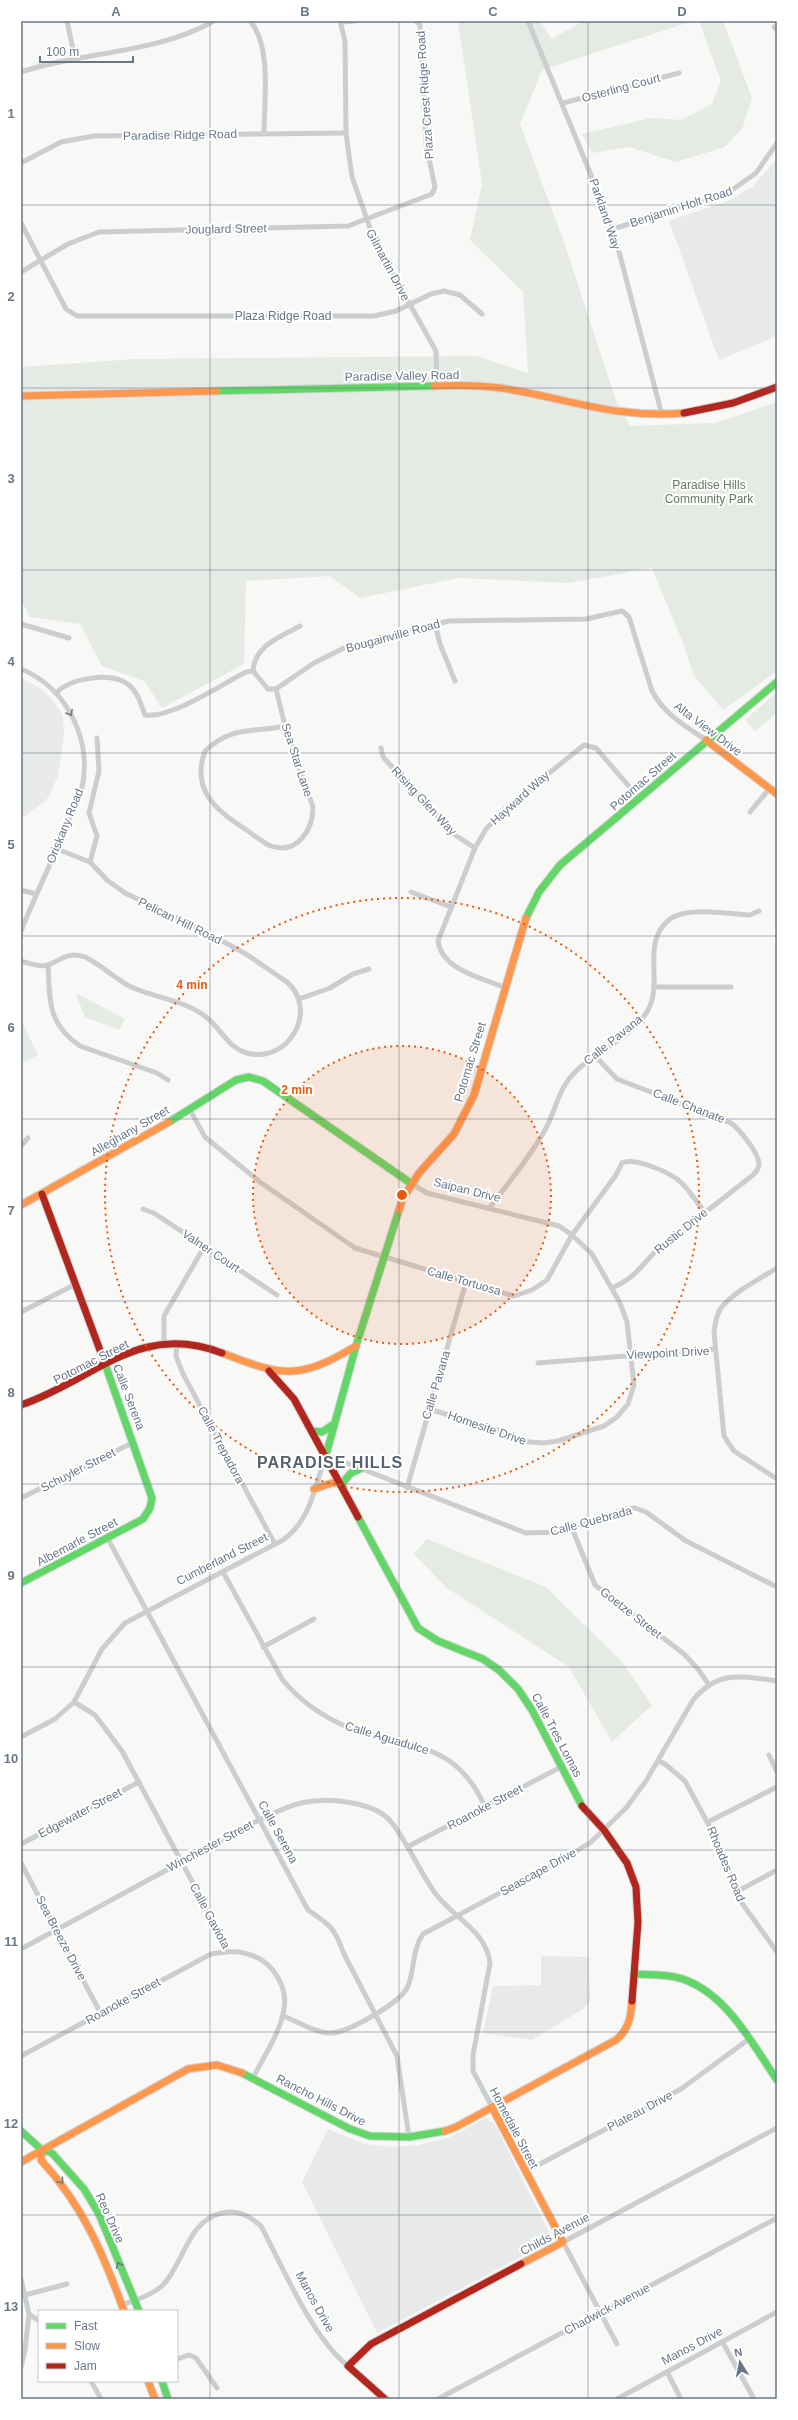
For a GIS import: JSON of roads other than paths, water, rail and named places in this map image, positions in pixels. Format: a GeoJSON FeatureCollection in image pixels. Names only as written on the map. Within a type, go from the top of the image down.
{"type":"FeatureCollection","features":[{"type":"Feature","properties":{"kind":"street"},"geometry":{"type":"LineString","coordinates":[[67,21],[75,58]]}},
{"type":"Feature","properties":{"kind":"street"},"geometry":{"type":"LineString","coordinates":[[21,72],[75,58],[180,36],[214,21]]}},
{"type":"Feature","properties":{"kind":"street"},"geometry":{"type":"LineString","coordinates":[[250,21],[261,39],[264,56],[264,134]]}},
{"type":"Feature","properties":{"kind":"street"},"geometry":{"type":"LineString","coordinates":[[341,22],[355,21]]}},
{"type":"Feature","properties":{"kind":"street","name":"Plaza Crest Ridge Road"},"geometry":{"type":"LineString","coordinates":[[416,21],[420,25],[426,144],[434,176],[434,193]]}},
{"type":"Feature","properties":{"kind":"street","name":"Parkland Way"},"geometry":{"type":"LineString","coordinates":[[528,21],[563,103],[613,229],[662,415]]}},
{"type":"Feature","properties":{"kind":"street","name":"Gilmartin Drive"},"geometry":{"type":"LineString","coordinates":[[341,22],[344,42],[346,133],[352,177],[366,221],[375,242],[436,351],[437,385]]}},
{"type":"Feature","properties":{"kind":"street","name":"Osterling Court"},"geometry":{"type":"LineString","coordinates":[[563,103],[679,73]]}},
{"type":"Feature","properties":{"kind":"street","name":"Paradise Ridge Road"},"geometry":{"type":"LineString","coordinates":[[21,163],[62,142],[94,136],[346,133]]}},
{"type":"Feature","properties":{"kind":"street","name":"Benjamin Holt Road"},"geometry":{"type":"LineString","coordinates":[[613,229],[729,192],[756,173],[777,143]]}},
{"type":"Feature","properties":{"kind":"street","name":"Jouglard Street"},"geometry":{"type":"LineString","coordinates":[[21,272],[86,235],[99,232],[348,226],[366,221],[434,193]]}},
{"type":"Feature","properties":{"kind":"street"},"geometry":{"type":"LineString","coordinates":[[21,223],[42,259]]}},
{"type":"Feature","properties":{"kind":"street","name":"Plaza Ridge Road"},"geometry":{"type":"LineString","coordinates":[[42,259],[66,309],[72,314],[86,316],[369,316],[396,312],[409,304],[436,292],[450,292],[460,295],[482,314]]}},
{"type":"Feature","properties":{"kind":"street","name":"Paradise Valley Road"},"geometry":{"type":"LineString","coordinates":[[21,396],[437,385],[502,387],[595,409],[662,415],[689,413],[738,403],[777,387]]}},
{"type":"Feature","properties":{"kind":"street","name":"Bougainville Road"},"geometry":{"type":"LineString","coordinates":[[276,689],[314,663],[344,648],[435,624],[471,619],[586,620],[622,612],[629,617],[630,622]]}},
{"type":"Feature","properties":{"kind":"street","name":"Alta View Drive"},"geometry":{"type":"LineString","coordinates":[[630,622],[655,697],[672,718],[706,740],[777,794]]}},
{"type":"Feature","properties":{"kind":"street"},"geometry":{"type":"LineString","coordinates":[[21,624],[69,638]]}},
{"type":"Feature","properties":{"kind":"street"},"geometry":{"type":"LineString","coordinates":[[435,624],[455,681]]}},
{"type":"Feature","properties":{"kind":"street"},"geometry":{"type":"LineString","coordinates":[[276,689],[268,689],[254,671],[254,659],[264,646],[300,626]]}},
{"type":"Feature","properties":{"kind":"street","name":"Oriskany Road"},"geometry":{"type":"LineString","coordinates":[[21,669],[42,680],[56,693],[66,706],[76,725],[84,763],[81,791],[21,931]]}},
{"type":"Feature","properties":{"kind":"street"},"geometry":{"type":"LineString","coordinates":[[56,693],[68,684],[79,680],[117,679],[125,682],[135,691],[145,715],[156,716],[183,705],[246,672],[254,671]]}},
{"type":"Feature","properties":{"kind":"street","name":"Potomac Street"},"geometry":{"type":"LineString","coordinates":[[21,1405],[53,1394],[105,1365],[141,1348],[164,1343],[208,1347],[268,1371],[287,1372],[307,1368],[341,1356],[356,1346],[402,1200],[412,1184],[461,1123],[474,1095],[503,987],[522,925],[533,902],[551,876],[572,855],[640,799],[706,740],[777,682]]}},
{"type":"Feature","properties":{"kind":"street","name":"Sea Star Lane"},"geometry":{"type":"LineString","coordinates":[[276,689],[285,726],[313,807],[313,817],[304,838],[291,845],[272,846],[218,810],[206,792],[200,776],[202,759],[209,746],[242,730],[285,726]]}},
{"type":"Feature","properties":{"kind":"street"},"geometry":{"type":"LineString","coordinates":[[90,862],[97,836],[89,813],[99,770],[97,738]]}},
{"type":"Feature","properties":{"kind":"street","name":"Hayward Way"},"geometry":{"type":"LineString","coordinates":[[503,987],[450,964],[439,950],[438,941],[475,848],[498,816],[577,748],[584,745],[596,748],[640,799]]}},
{"type":"Feature","properties":{"kind":"street","name":"Rising Glen Way"},"geometry":{"type":"LineString","coordinates":[[381,748],[383,757],[455,835],[475,848]]}},
{"type":"Feature","properties":{"kind":"street"},"geometry":{"type":"LineString","coordinates":[[750,812],[770,788]]}},
{"type":"Feature","properties":{"kind":"street","name":"Pelican Hill Road"},"geometry":{"type":"LineString","coordinates":[[57,849],[90,862],[107,880],[125,893],[200,929],[246,954],[293,987],[299,999]]}},
{"type":"Feature","properties":{"kind":"street"},"geometry":{"type":"LineString","coordinates":[[21,890],[36,894]]}},
{"type":"Feature","properties":{"kind":"street"},"geometry":{"type":"LineString","coordinates":[[412,892],[451,907]]}},
{"type":"Feature","properties":{"kind":"street","name":"Calle Pavana"},"geometry":{"type":"LineString","coordinates":[[490,1207],[542,1134],[562,1089],[574,1072],[639,1022],[650,1004],[654,986],[654,945],[658,933],[670,920],[685,912],[750,915],[758,911]]}},
{"type":"Feature","properties":{"kind":"street"},"geometry":{"type":"LineString","coordinates":[[21,961],[48,965],[66,956],[88,959],[131,986],[201,1013],[213,1022],[234,1047],[253,1054],[275,1051],[290,1040],[297,1029],[301,1017],[299,999],[330,988],[353,974],[369,969]]}},
{"type":"Feature","properties":{"kind":"street"},"geometry":{"type":"LineString","coordinates":[[48,965],[51,1010],[60,1028],[69,1038],[80,1046],[157,1072],[168,1080]]}},
{"type":"Feature","properties":{"kind":"street"},"geometry":{"type":"LineString","coordinates":[[654,986],[730,987]]}},
{"type":"Feature","properties":{"kind":"street","name":"Calle Chanate"},"geometry":{"type":"LineString","coordinates":[[595,1056],[617,1079],[731,1123],[741,1133],[759,1163],[758,1169],[753,1175]]}},
{"type":"Feature","properties":{"kind":"street","name":"Saipan Drive"},"geometry":{"type":"LineString","coordinates":[[250,1077],[263,1081],[427,1193],[490,1207],[559,1226],[572,1235],[592,1254],[612,1288],[627,1322],[631,1355]]}},
{"type":"Feature","properties":{"kind":"street","name":"Alleghany Street"},"geometry":{"type":"LineString","coordinates":[[21,1205],[190,1110],[236,1080],[250,1077]]}},
{"type":"Feature","properties":{"kind":"street","name":"Calle Tortuosa"},"geometry":{"type":"LineString","coordinates":[[190,1110],[205,1137],[260,1182],[355,1248],[383,1258],[514,1296],[521,1295],[547,1280],[572,1235],[616,1175],[622,1162],[626,1160],[633,1160],[678,1179],[705,1212]]}},
{"type":"Feature","properties":{"kind":"street"},"geometry":{"type":"LineString","coordinates":[[21,1146],[28,1138]]}},
{"type":"Feature","properties":{"kind":"street","name":"Rustic Drive"},"geometry":{"type":"LineString","coordinates":[[612,1288],[628,1281],[636,1275],[643,1264],[657,1250],[753,1175]]}},
{"type":"Feature","properties":{"kind":"street","name":"Calle Serena"},"geometry":{"type":"LineString","coordinates":[[42,1194],[152,1493],[150,1508],[143,1518]]}},
{"type":"Feature","properties":{"kind":"street","name":"Valner Court"},"geometry":{"type":"LineString","coordinates":[[143,1209],[154,1213],[277,1295]]}},
{"type":"Feature","properties":{"kind":"street"},"geometry":{"type":"LineString","coordinates":[[164,1343],[164,1316],[204,1247]]}},
{"type":"Feature","properties":{"kind":"street"},"geometry":{"type":"LineString","coordinates":[[714,1349],[715,1321],[720,1309],[728,1301],[777,1268]]}},
{"type":"Feature","properties":{"kind":"street","name":"Calle Pavana"},"geometry":{"type":"LineString","coordinates":[[406,1488],[466,1282]]}},
{"type":"Feature","properties":{"kind":"street"},"geometry":{"type":"LineString","coordinates":[[21,1312],[76,1284]]}},
{"type":"Feature","properties":{"kind":"street","name":"Calle Trepadora"},"geometry":{"type":"LineString","coordinates":[[177,1343],[176,1356],[183,1374],[275,1544]]}},
{"type":"Feature","properties":{"kind":"street","name":"Cumberland Street"},"geometry":{"type":"LineString","coordinates":[[21,1737],[55,1719],[74,1702],[102,1649],[126,1623],[275,1544],[300,1527],[305,1518],[326,1455],[356,1346]]}},
{"type":"Feature","properties":{"kind":"street","name":"Viewpoint Drive"},"geometry":{"type":"LineString","coordinates":[[538,1363],[714,1349],[724,1436],[734,1451],[777,1479]]}},
{"type":"Feature","properties":{"kind":"street","name":"Homesite Drive"},"geometry":{"type":"LineString","coordinates":[[429,1409],[498,1430],[508,1436],[529,1442],[558,1441],[604,1426],[621,1413],[628,1404],[633,1390],[631,1355]]}},
{"type":"Feature","properties":{"kind":"street","name":"Calle Tres Lomas"},"geometry":{"type":"LineString","coordinates":[[268,1371],[294,1399],[326,1455],[340,1484],[418,1628],[438,1642],[483,1659],[499,1670],[524,1698],[585,1811],[604,1830],[627,1863],[636,1887],[638,1922],[634,1974]]}},
{"type":"Feature","properties":{"kind":"street"},"geometry":{"type":"LineString","coordinates":[[312,1431],[322,1432],[334,1424]]}},
{"type":"Feature","properties":{"kind":"street","name":"Schuyler Street"},"geometry":{"type":"LineString","coordinates":[[21,1498],[134,1442]]}},
{"type":"Feature","properties":{"kind":"street","name":"Calle Quebrada"},"geometry":{"type":"LineString","coordinates":[[326,1455],[406,1488],[526,1533],[544,1534],[572,1528],[624,1509],[639,1509],[686,1541],[777,1587]]}},
{"type":"Feature","properties":{"kind":"street"},"geometry":{"type":"LineString","coordinates":[[314,1489],[332,1483],[340,1484],[351,1473],[360,1469]]}},
{"type":"Feature","properties":{"kind":"street","name":"Albemarle Street"},"geometry":{"type":"LineString","coordinates":[[21,1583],[108,1539],[143,1518]]}},
{"type":"Feature","properties":{"kind":"street","name":"Goetze Street"},"geometry":{"type":"LineString","coordinates":[[572,1528],[595,1585],[684,1654],[698,1669],[709,1685]]}},
{"type":"Feature","properties":{"kind":"street","name":"Calle Serena"},"geometry":{"type":"LineString","coordinates":[[108,1539],[308,1910],[330,1924],[337,1933],[343,1952],[397,2056],[409,2137]]}},
{"type":"Feature","properties":{"kind":"street","name":"Calle Aguadulce"},"geometry":{"type":"LineString","coordinates":[[223,1572],[263,1647],[282,1679],[294,1694],[308,1705],[346,1726],[431,1750],[446,1758],[470,1779],[485,1807]]}},
{"type":"Feature","properties":{"kind":"street"},"geometry":{"type":"LineString","coordinates":[[263,1647],[314,1619]]}},
{"type":"Feature","properties":{"kind":"street","name":"Seascape Drive"},"geometry":{"type":"LineString","coordinates":[[283,2016],[331,2033],[344,2030],[398,2000],[407,1989],[416,1947],[423,1934],[567,1857],[591,1842],[626,1808],[658,1761],[693,1700],[709,1685],[720,1679],[739,1675],[777,1681]]}},
{"type":"Feature","properties":{"kind":"street","name":"Calle Gaviota"},"geometry":{"type":"LineString","coordinates":[[74,1702],[95,1715],[122,1751],[226,1952],[241,1952],[254,1956],[271,1967],[283,1990],[283,2016],[253,2078]]}},
{"type":"Feature","properties":{"kind":"street"},"geometry":{"type":"LineString","coordinates":[[769,1755],[777,1772]]}},
{"type":"Feature","properties":{"kind":"street","name":"Rhoades Road"},"geometry":{"type":"LineString","coordinates":[[658,1761],[665,1764],[685,1781],[719,1844],[736,1892],[749,1914],[777,1951]]}},
{"type":"Feature","properties":{"kind":"street","name":"Roanoke Street"},"geometry":{"type":"LineString","coordinates":[[409,1846],[561,1767]]}},
{"type":"Feature","properties":{"kind":"street","name":"Edgewater Street"},"geometry":{"type":"LineString","coordinates":[[21,1844],[139,1782]]}},
{"type":"Feature","properties":{"kind":"street"},"geometry":{"type":"LineString","coordinates":[[708,1822],[777,1787]]}},
{"type":"Feature","properties":{"kind":"street","name":"Winchester Street"},"geometry":{"type":"LineString","coordinates":[[21,1949],[259,1820],[294,1804],[308,1801],[330,1800],[352,1803],[384,1815],[409,1846],[435,1894],[456,1916]]}},
{"type":"Feature","properties":{"kind":"street","name":"Sea Breeze Drive"},"geometry":{"type":"LineString","coordinates":[[21,1863],[100,2012]]}},
{"type":"Feature","properties":{"kind":"street"},"geometry":{"type":"LineString","coordinates":[[736,1892],[777,1870]]}},
{"type":"Feature","properties":{"kind":"street","name":"Homedale Street"},"geometry":{"type":"LineString","coordinates":[[456,1916],[480,1936],[489,1953],[490,1963],[473,2055],[473,2071],[617,2344]]}},
{"type":"Feature","properties":{"kind":"street","name":"Roanoke Street"},"geometry":{"type":"LineString","coordinates":[[21,2056],[100,2012],[211,1954],[226,1952]]}},
{"type":"Feature","properties":{"kind":"street"},"geometry":{"type":"LineString","coordinates":[[634,1974],[675,1977],[701,1988],[712,1996],[749,2039],[777,2080]]}},
{"type":"Feature","properties":{"kind":"street","name":"Rancho Hills Drive"},"geometry":{"type":"LineString","coordinates":[[21,2162],[187,2069],[200,2066],[220,2065],[239,2070],[359,2132],[384,2138],[409,2137],[444,2131],[492,2107],[620,2036],[631,2019],[634,1974]]}},
{"type":"Feature","properties":{"kind":"street","name":"Plateau Drive"},"geometry":{"type":"LineString","coordinates":[[525,2172],[681,2089],[749,2039]]}},
{"type":"Feature","properties":{"kind":"street","name":"Childs Avenue"},"geometry":{"type":"LineString","coordinates":[[348,2366],[371,2344],[777,2128]]}},
{"type":"Feature","properties":{"kind":"street","name":"Reo Drive"},"geometry":{"type":"LineString","coordinates":[[21,2131],[42,2150],[52,2153],[84,2189],[99,2214],[139,2310]]}},
{"type":"Feature","properties":{"kind":"street","name":"Reo Drive"},"geometry":{"type":"LineString","coordinates":[[42,2150],[41,2160],[74,2197],[91,2226],[122,2308]]}},
{"type":"Feature","properties":{"kind":"street","name":"Manos Drive"},"geometry":{"type":"LineString","coordinates":[[135,2301],[162,2286],[203,2222],[217,2214],[235,2212],[250,2217],[261,2226],[320,2335],[332,2351],[385,2399]]}},
{"type":"Feature","properties":{"kind":"street","name":"Chadwick Avenue"},"geometry":{"type":"LineString","coordinates":[[438,2399],[777,2218]]}},
{"type":"Feature","properties":{"kind":"street"},"geometry":{"type":"LineString","coordinates":[[21,2279],[29,2314],[26,2350],[21,2367]]}},
{"type":"Feature","properties":{"kind":"street"},"geometry":{"type":"LineString","coordinates":[[25,2295],[67,2284]]}},
{"type":"Feature","properties":{"kind":"street"},"geometry":{"type":"LineString","coordinates":[[122,2308],[135,2301]]}},
{"type":"Feature","properties":{"kind":"street","name":"Manos Drive"},"geometry":{"type":"LineString","coordinates":[[617,2399],[777,2313]]}},
{"type":"Feature","properties":{"kind":"street"},"geometry":{"type":"LineString","coordinates":[[29,2314],[38,2320]]}},
{"type":"Feature","properties":{"kind":"street"},"geometry":{"type":"LineString","coordinates":[[723,2343],[754,2399]]}},
{"type":"Feature","properties":{"kind":"street"},"geometry":{"type":"LineString","coordinates":[[178,2359],[189,2355],[196,2358],[217,2388]]}},
{"type":"Feature","properties":{"kind":"street"},"geometry":{"type":"LineString","coordinates":[[667,2372],[681,2399]]}},
{"type":"Feature","properties":{"kind":"street"},"geometry":{"type":"LineString","coordinates":[[92,2382],[101,2399]]}},
{"type":"Feature","properties":{"kind":"street"},"geometry":{"type":"LineString","coordinates":[[148,2382],[155,2399]]}},
{"type":"Feature","properties":{"kind":"street"},"geometry":{"type":"LineString","coordinates":[[162,2382],[168,2399]]}},
{"type":"Feature","properties":{"kind":"district","name":"PARADISE HILLS"},"geometry":{"type":"Point","coordinates":[330,1462]}},
{"type":"Feature","properties":{"kind":"park label","name":"Paradise Hills Community Park"},"geometry":{"type":"Point","coordinates":[709,492]}}]}
